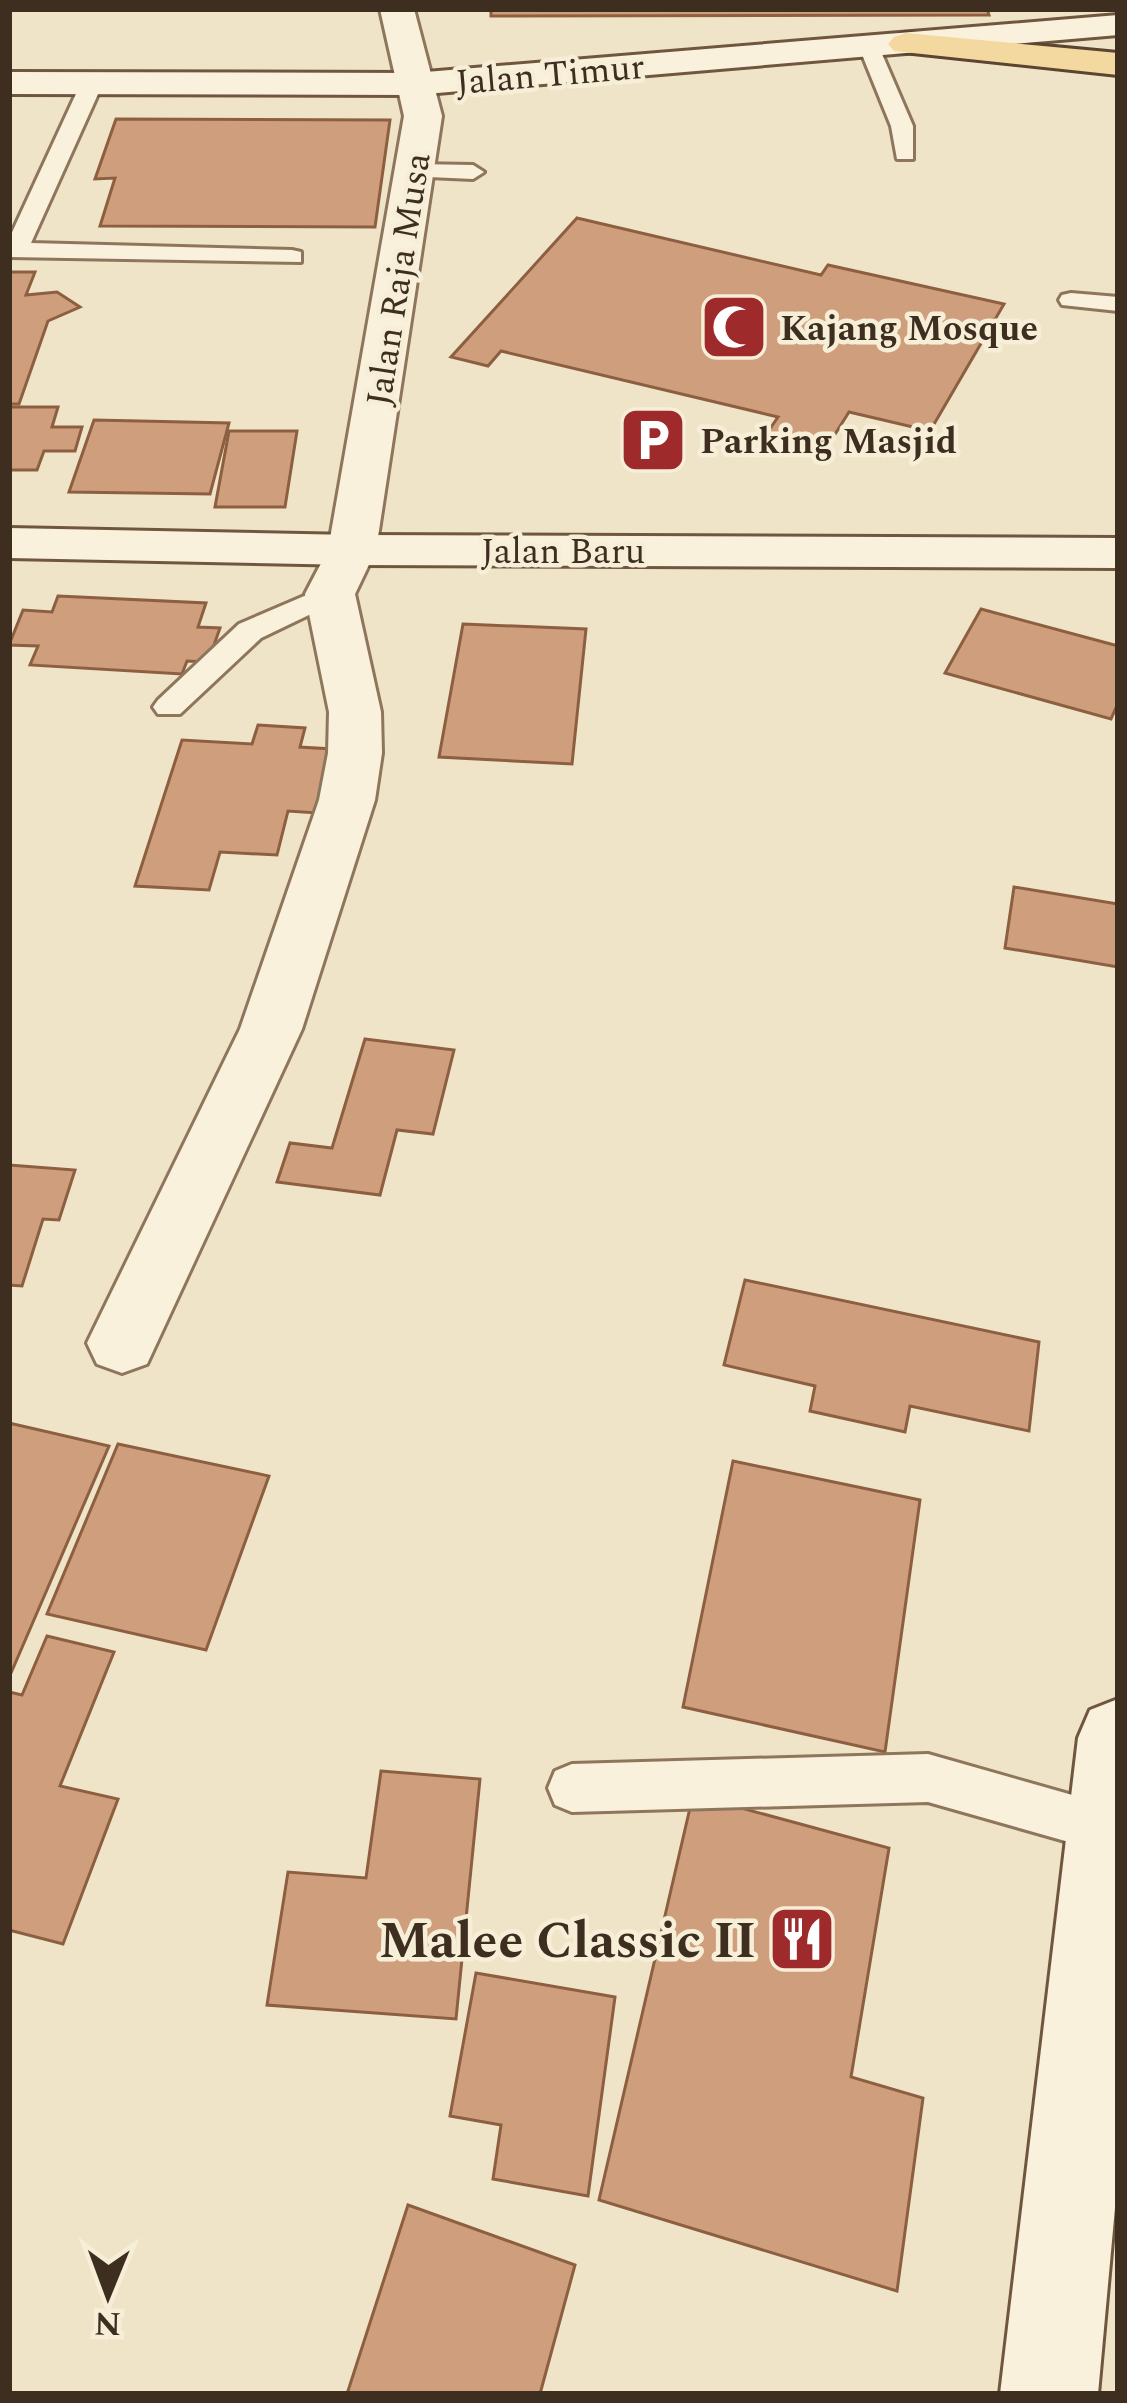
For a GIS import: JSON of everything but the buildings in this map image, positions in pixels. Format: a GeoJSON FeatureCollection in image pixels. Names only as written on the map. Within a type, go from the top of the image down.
{"type":"FeatureCollection","features":[{"type":"Feature","properties":{"kind":"main road"},"geometry":{"type":"LineString","coordinates":[[906,44],[1118,64]]}},
{"type":"Feature","properties":{"kind":"street","name":"Jalan Raja Musa"},"geometry":{"type":"LineString","coordinates":[[341,572],[424,116],[398,9]]}},
{"type":"Feature","properties":{"kind":"street","name":"Jalan Timur"},"geometry":{"type":"LineString","coordinates":[[9,83],[414,84],[1108,28]]}},
{"type":"Feature","properties":{"kind":"street","name":"Jalan Baru"},"geometry":{"type":"LineString","coordinates":[[9,543],[341,572],[1118,554]]}},
{"type":"Feature","properties":{"kind":"street"},"geometry":{"type":"LineString","coordinates":[[122,1343],[271,1030],[346,800],[356,753],[341,572]]}},
{"type":"Feature","properties":{"kind":"street"},"geometry":{"type":"LineString","coordinates":[[1049,2394],[1113,1831],[1118,1738]]}},
{"type":"Feature","properties":{"kind":"lane"},"geometry":{"type":"LineString","coordinates":[[869,47],[902,126],[905,154]]}},
{"type":"Feature","properties":{"kind":"lane"},"geometry":{"type":"LineString","coordinates":[[92,83],[12,250],[292,257]]}},
{"type":"Feature","properties":{"kind":"lane"},"geometry":{"type":"LineString","coordinates":[[415,171],[473,172]]}},
{"type":"Feature","properties":{"kind":"lane"},"geometry":{"type":"LineString","coordinates":[[1071,300],[1118,304]]}},
{"type":"Feature","properties":{"kind":"lane"},"geometry":{"type":"LineString","coordinates":[[169,707],[250,631],[341,572]]}},
{"type":"Feature","properties":{"kind":"lane"},"geometry":{"type":"LineString","coordinates":[[572,1788],[928,1778],[1113,1831]]}},
{"type":"Feature","properties":{"kind":"place","name":"Kajang Mosque"},"geometry":{"type":"Point","coordinates":[734,327]}},
{"type":"Feature","properties":{"kind":"place","name":"Parking Masjid"},"geometry":{"type":"Point","coordinates":[653,440]}},
{"type":"Feature","properties":{"kind":"place","name":"Malee Classic II"},"geometry":{"type":"Point","coordinates":[802,1939]}}]}
